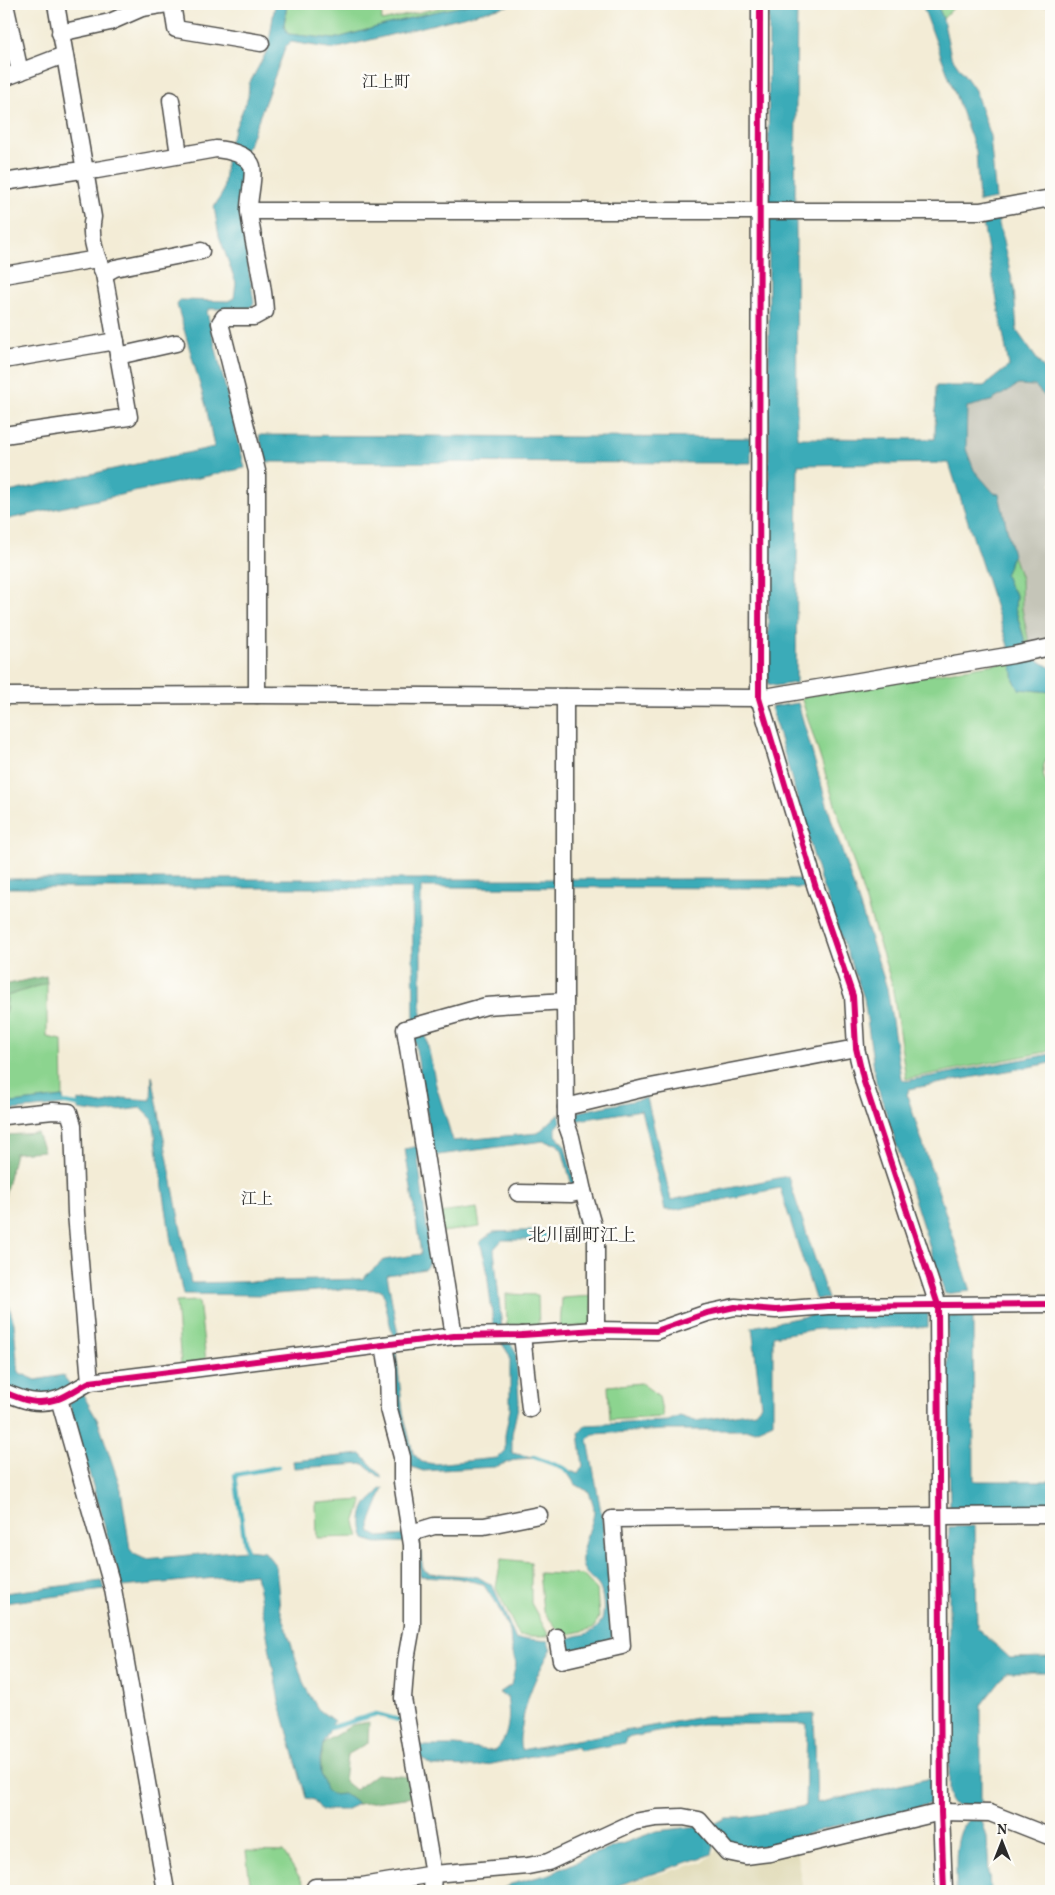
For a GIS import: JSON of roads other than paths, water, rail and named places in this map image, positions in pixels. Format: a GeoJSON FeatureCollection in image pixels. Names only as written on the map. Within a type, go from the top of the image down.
{"type":"FeatureCollection","features":[{"type":"Feature","properties":{"kind":"street"},"geometry":{"type":"LineString","coordinates":[[5,4],[20,72]]}},
{"type":"Feature","properties":{"kind":"street"},"geometry":{"type":"LineString","coordinates":[[4,435],[129,417],[92,225],[93,217],[56,4]]}},
{"type":"Feature","properties":{"kind":"street"},"geometry":{"type":"LineString","coordinates":[[60,33],[110,22],[142,8],[167,4]]}},
{"type":"Feature","properties":{"kind":"street"},"geometry":{"type":"LineString","coordinates":[[172,4],[176,29],[261,43]]}},
{"type":"Feature","properties":{"kind":"street"},"geometry":{"type":"LineString","coordinates":[[760,4],[759,698],[816,888],[853,996],[856,1048],[864,1082],[952,1305],[955,1516],[941,1798],[944,1891]]}},
{"type":"Feature","properties":{"kind":"street"},"geometry":{"type":"LineString","coordinates":[[4,78],[64,55]]}},
{"type":"Feature","properties":{"kind":"street"},"geometry":{"type":"LineString","coordinates":[[170,100],[180,155]]}},
{"type":"Feature","properties":{"kind":"street"},"geometry":{"type":"LineString","coordinates":[[4,182],[75,170],[97,170],[216,149],[224,149],[246,158],[252,167],[249,211],[264,289],[265,311],[254,317],[224,317],[220,323],[257,471],[256,695]]}},
{"type":"Feature","properties":{"kind":"street"},"geometry":{"type":"LineString","coordinates":[[249,211],[980,211],[1051,198]]}},
{"type":"Feature","properties":{"kind":"street"},"geometry":{"type":"LineString","coordinates":[[4,276],[100,266],[115,268],[201,251]]}},
{"type":"Feature","properties":{"kind":"street"},"geometry":{"type":"LineString","coordinates":[[4,360],[176,343]]}},
{"type":"Feature","properties":{"kind":"street"},"geometry":{"type":"LineString","coordinates":[[4,696],[256,695],[759,698],[1021,653],[1051,646]]}},
{"type":"Feature","properties":{"kind":"street"},"geometry":{"type":"LineString","coordinates":[[565,697],[566,1114],[571,1137],[577,1192],[596,1236],[596,1330]]}},
{"type":"Feature","properties":{"kind":"street"},"geometry":{"type":"LineString","coordinates":[[454,1336],[405,1029],[486,1006],[565,1001]]}},
{"type":"Feature","properties":{"kind":"street"},"geometry":{"type":"LineString","coordinates":[[566,1114],[645,1088],[856,1048]]}},
{"type":"Feature","properties":{"kind":"street"},"geometry":{"type":"LineString","coordinates":[[4,1116],[53,1111],[69,1112],[73,1125],[77,1222],[74,1391],[111,1583],[166,1891]]}},
{"type":"Feature","properties":{"kind":"street"},"geometry":{"type":"LineString","coordinates":[[518,1193],[577,1192]]}},
{"type":"Feature","properties":{"kind":"street"},"geometry":{"type":"LineString","coordinates":[[4,1392],[29,1402],[74,1391],[454,1336],[596,1330],[656,1331],[707,1313],[735,1307],[776,1310],[821,1306],[1051,1304]]}},
{"type":"Feature","properties":{"kind":"street"},"geometry":{"type":"LineString","coordinates":[[508,1335],[530,1409]]}},
{"type":"Feature","properties":{"kind":"street"},"geometry":{"type":"LineString","coordinates":[[392,1344],[388,1369],[389,1409],[402,1457],[402,1482],[411,1539],[412,1626],[406,1660],[403,1698],[433,1874],[432,1891]]}},
{"type":"Feature","properties":{"kind":"street"},"geometry":{"type":"LineString","coordinates":[[411,1539],[434,1526],[484,1526],[539,1515]]}},
{"type":"Feature","properties":{"kind":"street"},"geometry":{"type":"LineString","coordinates":[[558,1643],[561,1660],[622,1646],[612,1519],[1051,1515]]}},
{"type":"Feature","properties":{"kind":"street"},"geometry":{"type":"LineString","coordinates":[[315,1887],[362,1886],[433,1874],[528,1866],[548,1862],[634,1822],[656,1818],[683,1817],[699,1820],[716,1842],[727,1852],[746,1856],[770,1853],[941,1798],[976,1812],[990,1813],[1051,1837]]}},
{"type":"Feature","properties":{"kind":"water"},"geometry":{"type":"Polygon","coordinates":[[[275,4],[287,4],[284,25],[288,34],[334,39],[425,14],[472,4],[515,4],[334,49],[291,42],[286,46],[241,163],[243,179],[239,205],[254,303],[250,308],[209,309],[207,312],[245,468],[4,520],[4,493],[214,447],[206,406],[177,305],[180,300],[228,301],[234,298],[236,283],[219,236],[214,207],[223,192],[228,145],[248,97],[249,84],[268,49],[275,4]]]}},
{"type":"Feature","properties":{"kind":"water"},"geometry":{"type":"Polygon","coordinates":[[[769,4],[797,4],[795,203],[768,203],[769,4]]]}},
{"type":"Feature","properties":{"kind":"water"},"geometry":{"type":"Polygon","coordinates":[[[922,4],[937,4],[943,19],[951,56],[975,90],[990,136],[996,199],[979,202],[976,151],[922,4]]]}},
{"type":"Feature","properties":{"kind":"water"},"geometry":{"type":"Polygon","coordinates":[[[997,215],[1014,289],[1017,331],[1051,379],[1051,403],[1035,386],[1018,385],[991,401],[967,407],[966,449],[974,470],[994,493],[999,494],[1013,555],[1005,575],[1016,595],[1015,608],[1027,648],[1031,656],[1051,668],[1051,692],[1019,689],[1014,681],[1010,652],[949,463],[798,465],[796,683],[775,686],[768,684],[769,220],[796,220],[797,438],[935,439],[936,386],[984,386],[1009,366],[982,218],[997,215]]]}},
{"type":"Feature","properties":{"kind":"water"},"geometry":{"type":"Polygon","coordinates":[[[259,435],[751,438],[751,463],[266,462],[259,435]]]}},
{"type":"Feature","properties":{"kind":"water"},"geometry":{"type":"Polygon","coordinates":[[[798,703],[831,818],[887,988],[901,1078],[906,1081],[1051,1054],[1051,1063],[909,1089],[907,1095],[971,1291],[945,1294],[876,1082],[864,998],[821,882],[771,707],[798,703]]]}},
{"type":"Feature","properties":{"kind":"water"},"geometry":{"type":"Polygon","coordinates":[[[4,879],[804,879],[807,888],[421,887],[421,1018],[414,1021],[412,888],[4,888],[4,879]]]}},
{"type":"Feature","properties":{"kind":"water"},"geometry":{"type":"Polygon","coordinates":[[[425,1031],[436,1085],[453,1141],[538,1133],[559,1114],[561,1122],[556,1128],[556,1135],[565,1146],[576,1187],[573,1189],[562,1150],[557,1144],[543,1141],[431,1156],[432,1144],[414,1037],[425,1031]]]}},
{"type":"Feature","properties":{"kind":"water"},"geometry":{"type":"Polygon","coordinates":[[[152,1075],[191,1283],[362,1279],[384,1260],[421,1254],[405,1149],[418,1146],[431,1260],[425,1269],[387,1275],[398,1334],[396,1352],[403,1412],[413,1453],[422,1462],[434,1464],[497,1458],[505,1450],[505,1435],[510,1409],[510,1356],[501,1342],[510,1342],[516,1352],[519,1402],[512,1434],[512,1453],[538,1458],[517,1459],[495,1467],[423,1471],[409,1466],[396,1412],[393,1337],[382,1290],[345,1289],[262,1295],[183,1294],[171,1242],[153,1120],[141,1108],[102,1113],[78,1110],[78,1100],[101,1104],[123,1098],[151,1100],[152,1075]]]}},
{"type":"Feature","properties":{"kind":"water"},"geometry":{"type":"Polygon","coordinates":[[[63,1097],[64,1105],[4,1111],[4,1104],[63,1097]]]}},
{"type":"Feature","properties":{"kind":"water"},"geometry":{"type":"Polygon","coordinates":[[[647,1098],[671,1200],[788,1176],[828,1299],[815,1299],[780,1188],[674,1210],[665,1210],[641,1110],[574,1121],[572,1113],[647,1098]]]}},
{"type":"Feature","properties":{"kind":"water"},"geometry":{"type":"Polygon","coordinates":[[[576,1202],[581,1202],[586,1220],[588,1240],[502,1240],[494,1249],[502,1329],[494,1330],[486,1264],[480,1242],[493,1232],[574,1229],[578,1224],[576,1202]]]}},
{"type":"Feature","properties":{"kind":"water"},"geometry":{"type":"Polygon","coordinates":[[[4,1289],[14,1323],[18,1372],[36,1380],[63,1375],[71,1386],[50,1393],[30,1396],[4,1388],[4,1289]]]}},
{"type":"Feature","properties":{"kind":"water"},"geometry":{"type":"Polygon","coordinates":[[[928,1312],[928,1327],[818,1329],[773,1336],[773,1422],[755,1430],[665,1430],[593,1434],[588,1440],[602,1517],[614,1632],[610,1641],[572,1650],[563,1644],[571,1638],[597,1628],[603,1614],[603,1598],[600,1588],[586,1573],[582,1564],[583,1549],[593,1517],[593,1504],[589,1492],[575,1484],[564,1468],[578,1474],[583,1466],[579,1433],[586,1425],[668,1421],[680,1416],[695,1421],[755,1412],[761,1405],[752,1327],[822,1313],[928,1312]]]}},
{"type":"Feature","properties":{"kind":"water"},"geometry":{"type":"Polygon","coordinates":[[[947,1316],[973,1316],[974,1481],[1051,1481],[1051,1506],[950,1507],[947,1316]]]}},
{"type":"Feature","properties":{"kind":"water"},"geometry":{"type":"Polygon","coordinates":[[[82,1393],[98,1421],[121,1489],[130,1549],[134,1554],[145,1559],[246,1550],[265,1552],[276,1566],[280,1608],[304,1685],[318,1709],[334,1721],[323,1743],[320,1760],[321,1774],[326,1790],[332,1795],[344,1794],[358,1804],[345,1810],[321,1810],[314,1800],[306,1798],[279,1701],[256,1574],[122,1587],[69,1403],[82,1393]]]}},
{"type":"Feature","properties":{"kind":"water"},"geometry":{"type":"Polygon","coordinates":[[[361,1454],[381,1475],[381,1478],[364,1464],[294,1468],[293,1461],[361,1454]]]}},
{"type":"Feature","properties":{"kind":"water"},"geometry":{"type":"Polygon","coordinates":[[[384,1488],[370,1524],[371,1533],[379,1537],[405,1535],[407,1542],[376,1543],[365,1539],[362,1522],[363,1513],[367,1504],[380,1489],[384,1488]]]}},
{"type":"Feature","properties":{"kind":"water"},"geometry":{"type":"Polygon","coordinates":[[[975,1526],[977,1628],[1010,1658],[1051,1657],[1051,1672],[1007,1672],[981,1705],[981,1805],[955,1805],[950,1802],[949,1790],[949,1527],[975,1526]]]}},
{"type":"Feature","properties":{"kind":"water"},"geometry":{"type":"Polygon","coordinates":[[[419,1541],[423,1569],[429,1573],[478,1577],[493,1586],[516,1640],[548,1641],[551,1650],[536,1678],[526,1705],[520,1735],[521,1750],[701,1717],[814,1714],[817,1803],[932,1778],[932,1803],[874,1820],[847,1823],[770,1846],[744,1847],[731,1845],[712,1825],[726,1818],[741,1818],[805,1806],[807,1724],[701,1724],[626,1738],[625,1743],[579,1751],[577,1747],[477,1767],[432,1766],[418,1756],[415,1722],[421,1746],[456,1746],[494,1751],[503,1740],[508,1726],[507,1697],[499,1693],[511,1685],[516,1664],[511,1646],[510,1632],[498,1607],[483,1584],[457,1578],[420,1576],[419,1541]]]}},
{"type":"Feature","properties":{"kind":"water"},"geometry":{"type":"Polygon","coordinates":[[[102,1581],[104,1590],[4,1603],[4,1593],[102,1581]]]}},
{"type":"Feature","properties":{"kind":"water"},"geometry":{"type":"Polygon","coordinates":[[[968,1820],[982,1820],[987,1837],[990,1891],[956,1891],[957,1844],[963,1827],[968,1820]]]}},
{"type":"Feature","properties":{"kind":"water"},"geometry":{"type":"Polygon","coordinates":[[[698,1826],[714,1845],[712,1854],[601,1891],[498,1891],[511,1884],[550,1874],[591,1855],[657,1831],[698,1826]]]}},
{"type":"Feature","properties":{"kind":"waterway"},"geometry":{"type":"LineString","coordinates":[[58,1102],[82,1106]]}},
{"type":"Feature","properties":{"kind":"waterway"},"geometry":{"type":"LineString","coordinates":[[534,1457],[568,1471]]}},
{"type":"Feature","properties":{"kind":"waterway"},"geometry":{"type":"LineString","coordinates":[[246,1550],[235,1475],[278,1467]]}},
{"type":"Feature","properties":{"kind":"waterway"},"geometry":{"type":"LineString","coordinates":[[330,1728],[376,1714],[403,1721]]}},
{"type":"Feature","properties":{"kind":"district","name":"江上町"},"geometry":{"type":"Point","coordinates":[386,81]}},
{"type":"Feature","properties":{"kind":"district","name":"江上"},"geometry":{"type":"Point","coordinates":[257,1198]}},
{"type":"Feature","properties":{"kind":"district","name":"北川副町江上"},"geometry":{"type":"Point","coordinates":[582,1235]}}]}
